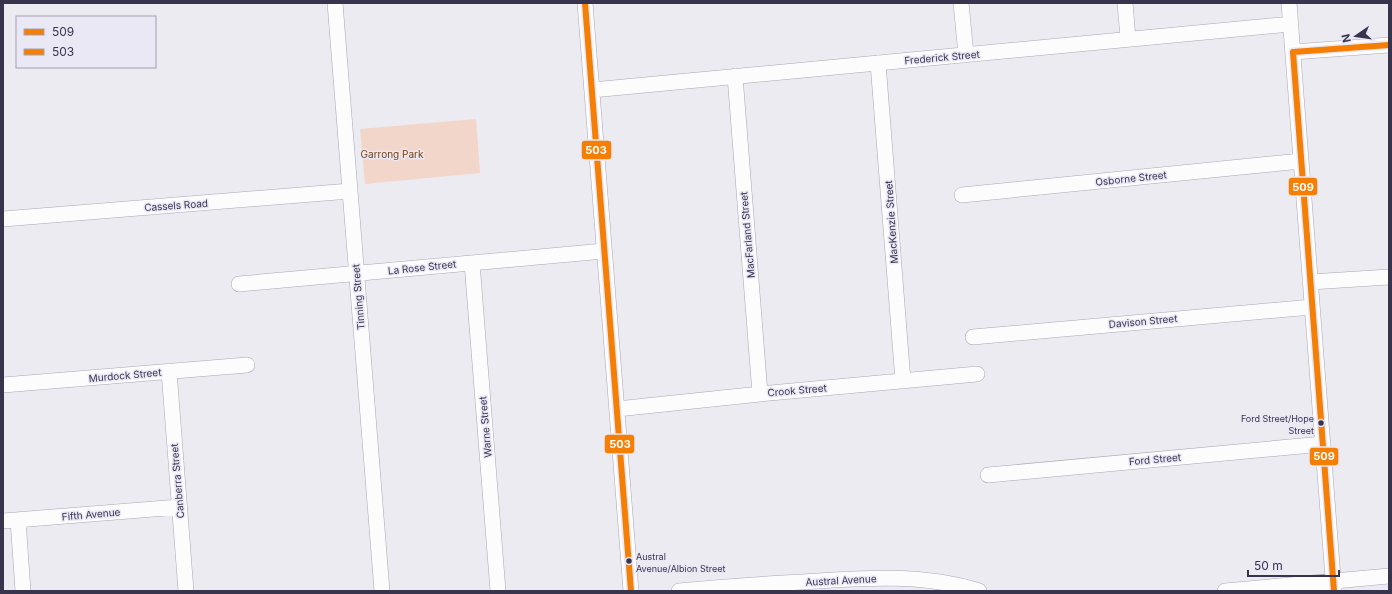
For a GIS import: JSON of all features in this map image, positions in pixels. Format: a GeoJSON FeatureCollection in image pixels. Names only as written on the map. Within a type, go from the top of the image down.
{"type":"FeatureCollection","features":[{"type":"Feature","properties":{"kind":"street","name":"Tinning Street"},"geometry":{"type":"LineString","coordinates":[[335,3],[382,591]]}},
{"type":"Feature","properties":{"kind":"street"},"geometry":{"type":"LineString","coordinates":[[585,3],[631,591]]}},
{"type":"Feature","properties":{"kind":"street"},"geometry":{"type":"LineString","coordinates":[[961,3],[966,55]]}},
{"type":"Feature","properties":{"kind":"street"},"geometry":{"type":"LineString","coordinates":[[1125,3],[1128,38]]}},
{"type":"Feature","properties":{"kind":"street"},"geometry":{"type":"LineString","coordinates":[[1289,3],[1333,586]]}},
{"type":"Feature","properties":{"kind":"street","name":"Frederick Street"},"geometry":{"type":"LineString","coordinates":[[592,90],[966,55],[1128,38],[1291,24]]}},
{"type":"Feature","properties":{"kind":"street"},"geometry":{"type":"LineString","coordinates":[[1293,52],[1389,44]]}},
{"type":"Feature","properties":{"kind":"street","name":"MacKenzie Street"},"geometry":{"type":"LineString","coordinates":[[878,63],[903,381]]}},
{"type":"Feature","properties":{"kind":"street","name":"MacFarland Street"},"geometry":{"type":"LineString","coordinates":[[735,76],[760,394]]}},
{"type":"Feature","properties":{"kind":"street","name":"Osborne Street"},"geometry":{"type":"LineString","coordinates":[[962,195],[1300,161]]}},
{"type":"Feature","properties":{"kind":"street","name":"Cassels Road"},"geometry":{"type":"LineString","coordinates":[[3,219],[350,191]]}},
{"type":"Feature","properties":{"kind":"street","name":"La Rose Street"},"geometry":{"type":"LineString","coordinates":[[240,284],[604,251]]}},
{"type":"Feature","properties":{"kind":"street","name":"Warne Street"},"geometry":{"type":"LineString","coordinates":[[472,263],[498,591]]}},
{"type":"Feature","properties":{"kind":"street"},"geometry":{"type":"LineString","coordinates":[[1310,282],[1389,277]]}},
{"type":"Feature","properties":{"kind":"street","name":"Davison Street"},"geometry":{"type":"LineString","coordinates":[[973,337],[1312,307]]}},
{"type":"Feature","properties":{"kind":"street","name":"Murdock Street"},"geometry":{"type":"LineString","coordinates":[[3,385],[247,365]]}},
{"type":"Feature","properties":{"kind":"street","name":"Canberra Street"},"geometry":{"type":"LineString","coordinates":[[169,371],[186,591]]}},
{"type":"Feature","properties":{"kind":"street","name":"Crook Street"},"geometry":{"type":"LineString","coordinates":[[617,409],[977,374]]}},
{"type":"Feature","properties":{"kind":"street","name":"Ford Street"},"geometry":{"type":"LineString","coordinates":[[988,475],[1323,444]]}},
{"type":"Feature","properties":{"kind":"street","name":"Fifth Avenue"},"geometry":{"type":"LineString","coordinates":[[3,521],[179,507]]}},
{"type":"Feature","properties":{"kind":"street"},"geometry":{"type":"LineString","coordinates":[[18,520],[23,591]]}},
{"type":"Feature","properties":{"kind":"street"},"geometry":{"type":"LineString","coordinates":[[1225,591],[1333,586],[1389,576]]}},
{"type":"Feature","properties":{"kind":"street","name":"Austral Avenue"},"geometry":{"type":"LineString","coordinates":[[679,591],[871,577],[911,578],[940,582],[979,591]]}},
{"type":"Feature","properties":{"kind":"green space","name":"Garrong Park"},"geometry":{"type":"Polygon","coordinates":[[[476,119],[480,173],[365,184],[360,129],[476,119]]]}},
{"type":"Feature","properties":{"kind":"transit line","name":"503"},"geometry":{"type":"LineString","coordinates":[[585,3],[631,591]]}},
{"type":"Feature","properties":{"kind":"transit line","name":"509"},"geometry":{"type":"LineString","coordinates":[[1293,52],[1389,45]]}},
{"type":"Feature","properties":{"kind":"transit line","name":"509"},"geometry":{"type":"LineString","coordinates":[[1293,52],[1334,591]]}},
{"type":"Feature","properties":{"kind":"place","name":"Ford Street/Hope Street"},"geometry":{"type":"Point","coordinates":[1321,423]}},
{"type":"Feature","properties":{"kind":"place","name":"Austral Avenue/Albion Street"},"geometry":{"type":"Point","coordinates":[629,561]}}]}
